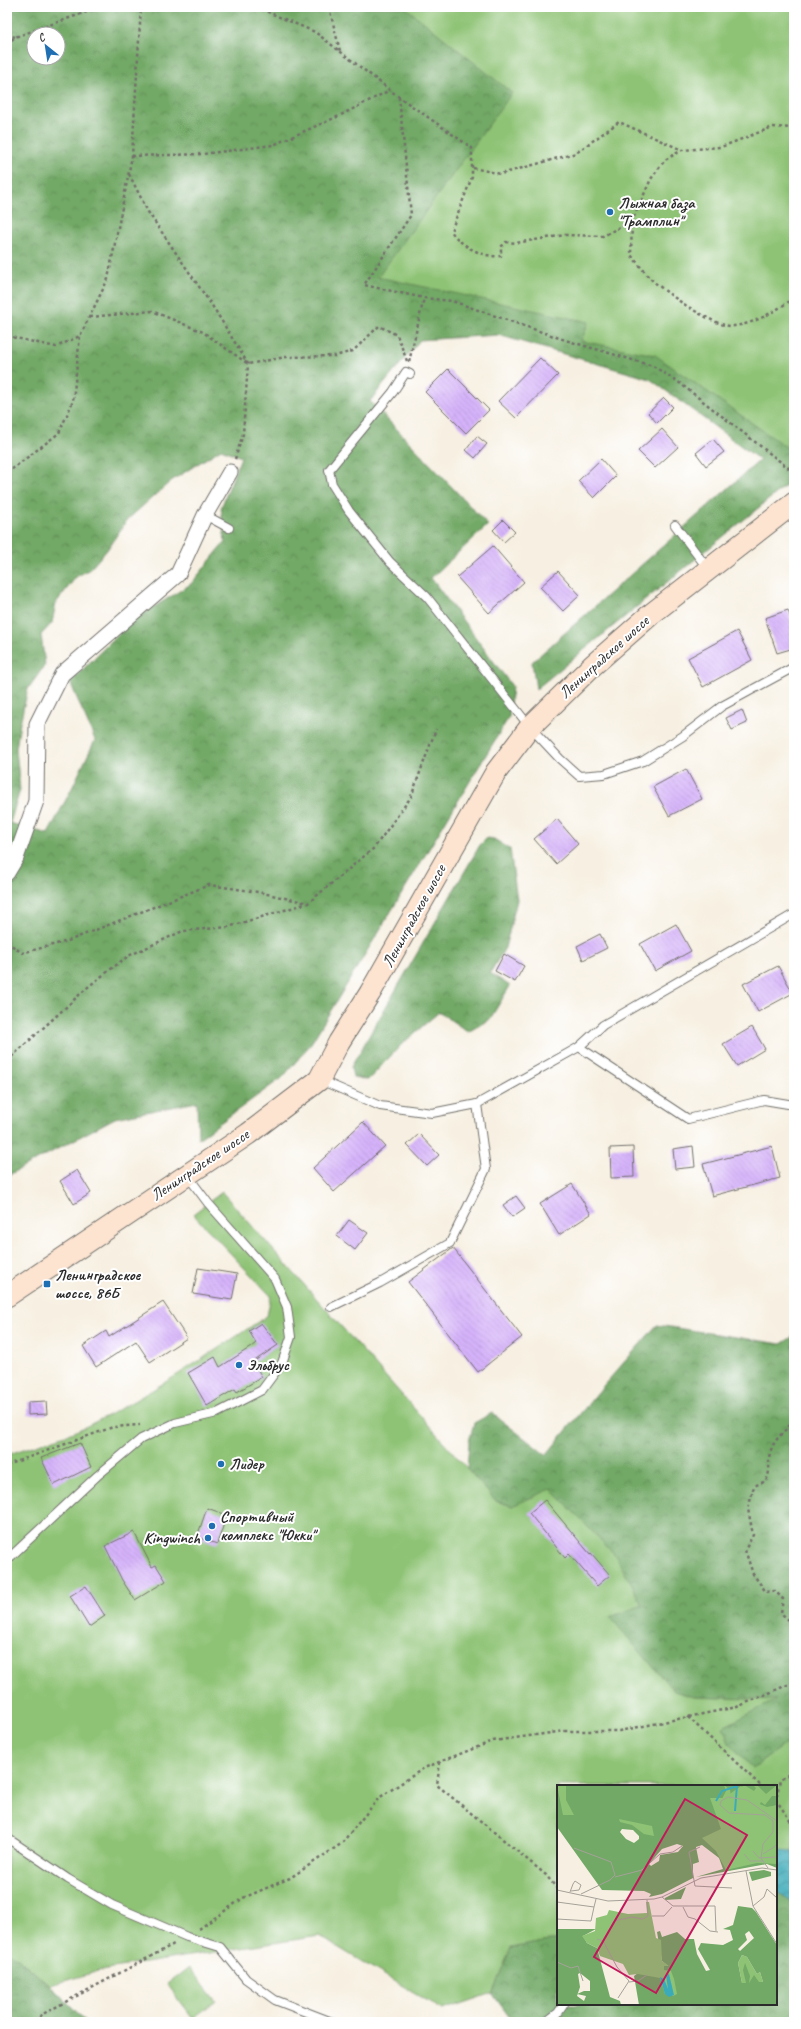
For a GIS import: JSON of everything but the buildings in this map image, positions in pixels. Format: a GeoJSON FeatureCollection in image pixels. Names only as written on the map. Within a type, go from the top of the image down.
{"type":"FeatureCollection","features":[{"type":"Feature","properties":{"kind":"main road","name":"Ленинградское шоссе"},"geometry":{"type":"LineString","coordinates":[[7,1296],[186,1174],[248,1134],[319,1080],[339,1042],[370,993],[496,772],[530,728],[592,666],[650,615],[794,502]]}},
{"type":"Feature","properties":{"kind":"street"},"geometry":{"type":"LineString","coordinates":[[7,873],[16,858],[36,801],[37,724],[62,674],[178,574],[205,515],[230,472]]}},
{"type":"Feature","properties":{"kind":"lane"},"geometry":{"type":"LineString","coordinates":[[410,374],[406,372],[393,392],[329,470],[332,484],[349,511],[390,562],[427,597],[530,728],[579,776],[604,774],[643,761],[683,736],[722,706],[794,667]]}},
{"type":"Feature","properties":{"kind":"lane"},"geometry":{"type":"LineString","coordinates":[[205,515],[229,528]]}},
{"type":"Feature","properties":{"kind":"lane"},"geometry":{"type":"LineString","coordinates":[[675,526],[708,570]]}},
{"type":"Feature","properties":{"kind":"lane"},"geometry":{"type":"LineString","coordinates":[[319,1080],[380,1106],[432,1113],[477,1104],[579,1047],[602,1024],[794,914]]}},
{"type":"Feature","properties":{"kind":"lane"},"geometry":{"type":"LineString","coordinates":[[579,1047],[688,1119],[764,1100],[794,1105]]}},
{"type":"Feature","properties":{"kind":"lane"},"geometry":{"type":"LineString","coordinates":[[331,1307],[380,1283],[450,1243],[486,1169],[477,1104]]}},
{"type":"Feature","properties":{"kind":"lane"},"geometry":{"type":"LineString","coordinates":[[7,1560],[96,1476],[141,1439],[175,1423],[218,1413],[262,1390],[282,1363],[291,1337],[287,1307],[275,1279],[208,1203],[186,1174]]}},
{"type":"Feature","properties":{"kind":"lane"},"geometry":{"type":"LineString","coordinates":[[7,1838],[68,1879],[112,1905],[187,1937],[220,1947],[246,1979],[275,2000],[332,2022]]}},
{"type":"Feature","properties":{"kind":"lane"},"geometry":{"type":"LineString","coordinates":[[546,2022],[558,2013],[563,2005]]}},
{"type":"Feature","properties":{"kind":"path"},"geometry":{"type":"LineString","coordinates":[[7,44],[15,37],[101,7]]}},
{"type":"Feature","properties":{"kind":"path"},"geometry":{"type":"LineString","coordinates":[[7,474],[59,433],[73,401],[80,336],[108,279],[132,156],[141,7]]}},
{"type":"Feature","properties":{"kind":"path"},"geometry":{"type":"LineString","coordinates":[[256,7],[315,32],[399,97],[472,148],[472,177],[451,232],[458,241],[490,257],[501,256],[501,247],[506,242],[516,243],[565,235],[603,236],[632,221]]}},
{"type":"Feature","properties":{"kind":"path"},"geometry":{"type":"LineString","coordinates":[[329,7],[340,52]]}},
{"type":"Feature","properties":{"kind":"path"},"geometry":{"type":"LineString","coordinates":[[7,34],[15,37]]}},
{"type":"Feature","properties":{"kind":"path"},"geometry":{"type":"LineString","coordinates":[[132,156],[202,154],[273,145],[339,116],[390,90]]}},
{"type":"Feature","properties":{"kind":"path"},"geometry":{"type":"LineString","coordinates":[[399,97],[412,214],[364,285],[424,298],[452,301],[565,340],[653,366],[677,381],[791,470],[794,467]]}},
{"type":"Feature","properties":{"kind":"path"},"geometry":{"type":"LineString","coordinates":[[473,168],[501,174],[576,153],[619,122],[682,150]]}},
{"type":"Feature","properties":{"kind":"path"},"geometry":{"type":"LineString","coordinates":[[794,128],[773,127],[721,147],[682,150],[665,160],[651,179],[632,221],[631,255],[649,277],[704,317],[732,327],[750,323],[794,298]]}},
{"type":"Feature","properties":{"kind":"path"},"geometry":{"type":"LineString","coordinates":[[129,173],[148,212],[215,310],[248,364],[243,434],[230,472]]}},
{"type":"Feature","properties":{"kind":"path"},"geometry":{"type":"LineString","coordinates":[[90,318],[152,311],[203,332],[248,364],[286,357],[335,356],[353,351],[379,326],[397,335],[408,364],[424,298]]}},
{"type":"Feature","properties":{"kind":"path"},"geometry":{"type":"LineString","coordinates":[[7,336],[56,347],[80,336]]}},
{"type":"Feature","properties":{"kind":"path"},"geometry":{"type":"LineString","coordinates":[[7,1061],[89,986],[128,956],[183,931],[228,927],[308,903],[374,848],[411,797],[436,729]]}},
{"type":"Feature","properties":{"kind":"path"},"geometry":{"type":"LineString","coordinates":[[7,942],[22,953],[68,941],[209,885],[258,892],[308,903]]}},
{"type":"Feature","properties":{"kind":"path"},"geometry":{"type":"LineString","coordinates":[[794,1420],[776,1438],[769,1455],[770,1472],[766,1481],[754,1486],[748,1509],[753,1535],[745,1550],[753,1574],[766,1592],[776,1591],[783,1599],[781,1613],[791,1622],[794,1621]]}},
{"type":"Feature","properties":{"kind":"path"},"geometry":{"type":"LineString","coordinates":[[8,1465],[113,1427]]}},
{"type":"Feature","properties":{"kind":"path"},"geometry":{"type":"LineString","coordinates":[[36,2022],[41,2016],[120,1971],[187,1937],[243,1898],[290,1878],[341,1844],[379,1798],[424,1768],[493,1741],[565,1731],[619,1732],[737,1707],[794,1682]]}},
{"type":"Feature","properties":{"kind":"path"},"geometry":{"type":"LineString","coordinates":[[688,1717],[760,1785]]}},
{"type":"Feature","properties":{"kind":"path"},"geometry":{"type":"LineString","coordinates":[[440,1762],[437,1785],[546,1875],[557,1889]]}},
{"type":"Feature","properties":{"kind":"path"},"geometry":{"type":"LineString","coordinates":[[777,1795],[780,1780],[794,1771]]}},
{"type":"Feature","properties":{"kind":"path"},"geometry":{"type":"LineString","coordinates":[[777,1801],[794,1826]]}},
{"type":"Feature","properties":{"kind":"green space"},"geometry":{"type":"Polygon","coordinates":[[[7,7],[794,7],[794,479],[536,689],[532,662],[760,460],[650,379],[498,335],[420,340],[370,401],[488,525],[431,578],[512,686],[509,717],[310,1045],[283,1077],[198,1139],[197,1102],[115,1118],[7,1176],[7,7]],[[221,449],[171,481],[127,520],[107,550],[90,569],[76,577],[56,603],[52,623],[41,635],[45,665],[28,689],[20,723],[16,749],[20,790],[10,823],[48,834],[95,740],[70,682],[131,621],[191,584],[225,542],[221,508],[241,457],[221,449]]]}},
{"type":"Feature","properties":{"kind":"green space","name":"Лыжная база \"Трамплин\""},"geometry":{"type":"Polygon","coordinates":[[[405,7],[794,7],[794,447],[789,449],[655,355],[581,341],[589,322],[378,277],[512,93],[405,7]]]}},
{"type":"Feature","properties":{"kind":"green space"},"geometry":{"type":"Polygon","coordinates":[[[487,838],[494,839],[510,849],[517,900],[505,948],[490,973],[510,986],[490,1019],[468,1032],[439,1012],[401,1045],[368,1080],[353,1077],[351,1067],[480,845],[487,838]]]}},
{"type":"Feature","properties":{"kind":"green space"},"geometry":{"type":"Polygon","coordinates":[[[222,1192],[496,1501],[512,1506],[551,1489],[615,1555],[643,1605],[610,1617],[674,1691],[694,1697],[776,1700],[723,1727],[729,1743],[753,1768],[790,1741],[794,1741],[794,1906],[777,1890],[777,1785],[557,1785],[557,1939],[511,1948],[492,1993],[443,2010],[319,1936],[106,1969],[50,1985],[7,1950],[7,1455],[68,1434],[110,1414],[178,1374],[267,1316],[271,1296],[193,1214],[222,1192]]]}},
{"type":"Feature","properties":{"kind":"green space"},"geometry":{"type":"Polygon","coordinates":[[[657,1325],[781,1344],[794,1336],[794,1741],[790,1741],[753,1768],[729,1743],[723,1727],[775,1700],[694,1697],[674,1691],[512,1506],[496,1501],[467,1469],[469,1441],[474,1423],[492,1413],[546,1455],[604,1385],[657,1325]]]}},
{"type":"Feature","properties":{"kind":"green space"},"geometry":{"type":"Polygon","coordinates":[[[777,1890],[794,1906],[794,2022],[513,2022],[492,1993],[511,1948],[557,1939],[557,2005],[777,2005],[777,1890]]]}},
{"type":"Feature","properties":{"kind":"green space"},"geometry":{"type":"Polygon","coordinates":[[[7,1950],[50,1985],[87,2022],[7,2022],[7,1950]]]}},
{"type":"Feature","properties":{"kind":"green space"},"geometry":{"type":"Polygon","coordinates":[[[189,1967],[216,2001],[193,2018],[167,1984],[189,1967]]]}},
{"type":"Feature","properties":{"kind":"water"},"geometry":{"type":"Polygon","coordinates":[[[777,1850],[794,1851],[794,1906],[777,1890],[777,1850]]]}},
{"type":"Feature","properties":{"kind":"place","name":"Лыжная база \"Трамплин\""},"geometry":{"type":"Point","coordinates":[610,212]}},
{"type":"Feature","properties":{"kind":"place","name":"Ленинградское шоссе, 86Б"},"geometry":{"type":"Point","coordinates":[47,1284]}},
{"type":"Feature","properties":{"kind":"place","name":"Эльбрус"},"geometry":{"type":"Point","coordinates":[239,1365]}},
{"type":"Feature","properties":{"kind":"place","name":"Лидер"},"geometry":{"type":"Point","coordinates":[221,1464]}},
{"type":"Feature","properties":{"kind":"place","name":"Спортивный комплекс \"Юкки\""},"geometry":{"type":"Point","coordinates":[212,1526]}},
{"type":"Feature","properties":{"kind":"place","name":"Kingwinch"},"geometry":{"type":"Point","coordinates":[208,1538]}}]}
